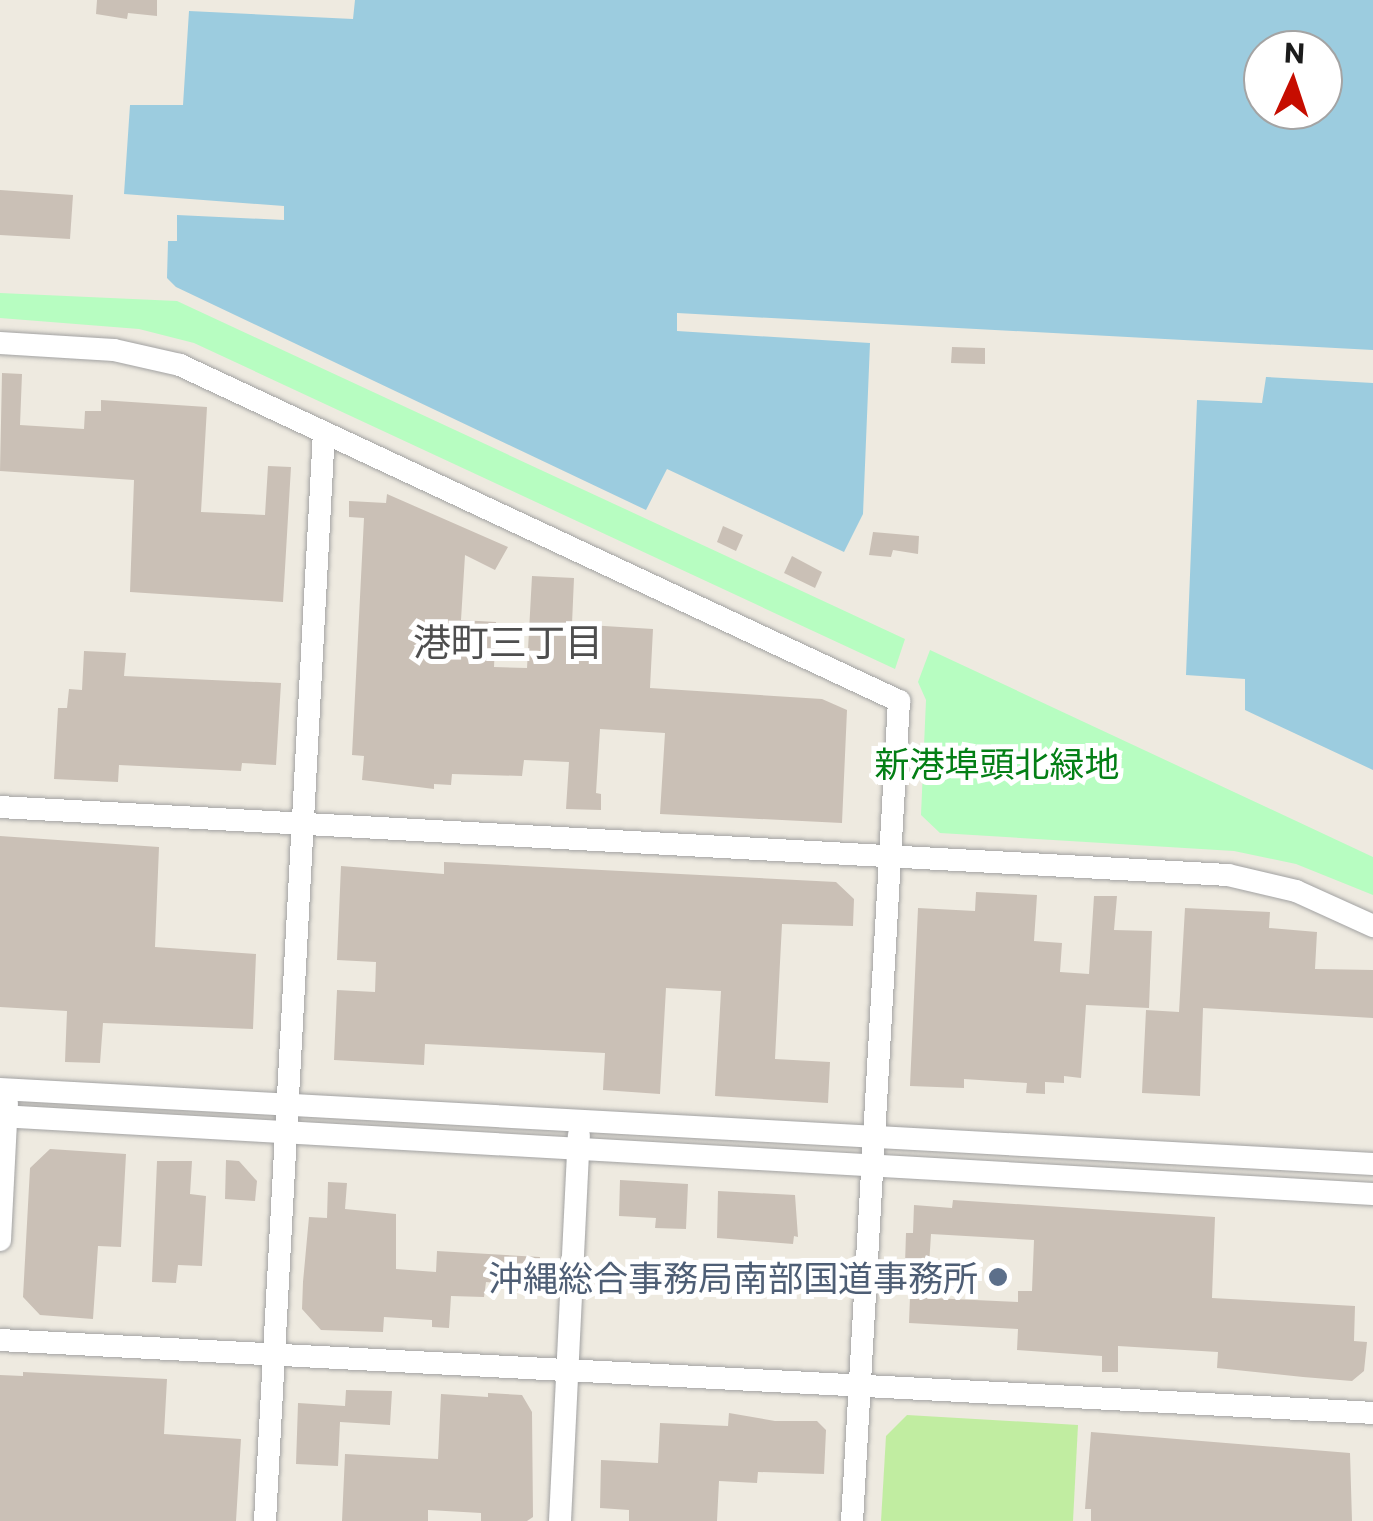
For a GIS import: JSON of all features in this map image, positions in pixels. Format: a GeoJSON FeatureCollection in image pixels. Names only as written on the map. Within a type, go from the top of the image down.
{"type":"FeatureCollection","features":[{"type":"Feature","properties":{"kind":"street"},"geometry":{"type":"LineString","coordinates":[[0,343],[146,356],[180,365],[899,701],[852,1521]]}},
{"type":"Feature","properties":{"kind":"street"},"geometry":{"type":"LineString","coordinates":[[265,1521],[324,433]]}},
{"type":"Feature","properties":{"kind":"street"},"geometry":{"type":"LineString","coordinates":[[0,807],[1228,875],[1296,891],[1373,926]]}},
{"type":"Feature","properties":{"kind":"street"},"geometry":{"type":"LineString","coordinates":[[0,1240],[4,1089],[1373,1164]]}},
{"type":"Feature","properties":{"kind":"street"},"geometry":{"type":"LineString","coordinates":[[3,1116],[1373,1194]]}},
{"type":"Feature","properties":{"kind":"street"},"geometry":{"type":"LineString","coordinates":[[560,1521],[579,1119]]}},
{"type":"Feature","properties":{"kind":"street"},"geometry":{"type":"LineString","coordinates":[[0,1340],[1373,1413]]}},
{"type":"Feature","properties":{"kind":"green space","name":"新港埠頭北緑地"},"geometry":{"type":"Polygon","coordinates":[[[0,293],[177,301],[905,639],[895,669],[194,343],[139,329],[0,318],[0,293]]]}},
{"type":"Feature","properties":{"kind":"green space","name":"新港埠頭北緑地"},"geometry":{"type":"Polygon","coordinates":[[[930,650],[1373,857],[1373,895],[1296,864],[1234,851],[940,833],[921,815],[926,700],[918,682],[930,650]]]}},
{"type":"Feature","properties":{"kind":"green space"},"geometry":{"type":"Polygon","coordinates":[[[907,1415],[1078,1425],[1073,1521],[881,1521],[886,1436],[907,1415]]]}},
{"type":"Feature","properties":{"kind":"water"},"geometry":{"type":"Polygon","coordinates":[[[355,0],[1373,0],[1373,350],[677,313],[677,331],[870,343],[863,514],[844,552],[667,469],[646,510],[176,287],[167,278],[168,241],[177,241],[177,215],[284,220],[284,206],[124,194],[130,105],[183,105],[189,11],[353,19],[355,0]]]}},
{"type":"Feature","properties":{"kind":"water"},"geometry":{"type":"Polygon","coordinates":[[[1266,377],[1373,383],[1373,770],[1245,710],[1245,679],[1186,675],[1197,400],[1262,403],[1266,377]]]}},
{"type":"Feature","properties":{"kind":"building"},"geometry":{"type":"Polygon","coordinates":[[[97,0],[157,0],[157,16],[128,13],[127,19],[96,14],[97,0]]]}},
{"type":"Feature","properties":{"kind":"building"},"geometry":{"type":"Polygon","coordinates":[[[0,190],[73,195],[70,239],[0,235],[0,190]]]}},
{"type":"Feature","properties":{"kind":"building"},"geometry":{"type":"Polygon","coordinates":[[[952,347],[985,348],[985,364],[951,363],[952,347]]]}},
{"type":"Feature","properties":{"kind":"building"},"geometry":{"type":"Polygon","coordinates":[[[2,373],[22,374],[20,425],[84,429],[85,411],[101,411],[101,400],[207,407],[201,512],[265,515],[268,466],[291,467],[283,602],[130,592],[134,480],[0,471],[2,373]]]}},
{"type":"Feature","properties":{"kind":"building"},"geometry":{"type":"Polygon","coordinates":[[[387,494],[508,547],[495,570],[465,555],[461,620],[496,622],[494,667],[527,668],[532,576],[574,578],[572,624],[653,629],[650,688],[822,699],[847,710],[842,823],[660,814],[665,733],[600,729],[596,793],[601,794],[601,810],[566,809],[569,762],[524,760],[522,776],[452,774],[451,785],[434,784],[434,789],[362,780],[364,756],[352,755],[364,518],[349,517],[349,501],[386,503],[387,494]]]}},
{"type":"Feature","properties":{"kind":"building"},"geometry":{"type":"Polygon","coordinates":[[[723,526],[743,535],[736,551],[717,542],[723,526]]]}},
{"type":"Feature","properties":{"kind":"building"},"geometry":{"type":"Polygon","coordinates":[[[873,532],[919,536],[918,554],[893,550],[891,557],[869,555],[873,532]]]}},
{"type":"Feature","properties":{"kind":"building"},"geometry":{"type":"Polygon","coordinates":[[[792,556],[822,572],[815,588],[784,573],[792,556]]]}},
{"type":"Feature","properties":{"kind":"building"},"geometry":{"type":"Polygon","coordinates":[[[84,651],[126,653],[124,676],[281,683],[276,765],[242,763],[241,771],[119,765],[118,782],[54,779],[58,708],[67,708],[69,689],[82,690],[84,651]]]}},
{"type":"Feature","properties":{"kind":"building"},"geometry":{"type":"Polygon","coordinates":[[[0,836],[159,847],[155,947],[256,954],[253,1029],[103,1023],[100,1063],[65,1062],[67,1011],[0,1007],[0,836]]]}},
{"type":"Feature","properties":{"kind":"building"},"geometry":{"type":"Polygon","coordinates":[[[444,862],[836,882],[854,899],[853,926],[782,924],[775,1059],[830,1062],[828,1103],[715,1096],[721,991],[666,988],[660,1094],[603,1090],[605,1053],[425,1044],[424,1065],[334,1060],[337,990],[375,992],[376,962],[337,960],[341,866],[444,874],[444,862]]]}},
{"type":"Feature","properties":{"kind":"building"},"geometry":{"type":"Polygon","coordinates":[[[976,892],[1037,895],[1034,941],[1062,943],[1060,972],[1089,974],[1094,896],[1117,896],[1114,930],[1152,931],[1149,1008],[1086,1005],[1081,1078],[1064,1076],[1064,1083],[1045,1082],[1045,1094],[1026,1093],[1027,1083],[964,1079],[964,1088],[910,1086],[918,908],[975,911],[976,892]]]}},
{"type":"Feature","properties":{"kind":"building"},"geometry":{"type":"Polygon","coordinates":[[[1185,908],[1270,912],[1269,928],[1317,932],[1315,969],[1373,970],[1373,1018],[1203,1008],[1200,1096],[1142,1093],[1146,1010],[1179,1012],[1185,908]]]}},
{"type":"Feature","properties":{"kind":"building"},"geometry":{"type":"Polygon","coordinates":[[[50,1149],[126,1154],[121,1247],[98,1246],[93,1319],[40,1315],[23,1297],[30,1168],[50,1149]]]}},
{"type":"Feature","properties":{"kind":"building"},"geometry":{"type":"Polygon","coordinates":[[[226,1160],[239,1161],[257,1181],[255,1201],[225,1199],[226,1160]]]}},
{"type":"Feature","properties":{"kind":"building"},"geometry":{"type":"Polygon","coordinates":[[[157,1161],[192,1161],[190,1194],[206,1196],[202,1266],[178,1265],[176,1283],[152,1282],[157,1161]]]}},
{"type":"Feature","properties":{"kind":"building"},"geometry":{"type":"Polygon","coordinates":[[[620,1180],[688,1184],[686,1229],[655,1228],[656,1218],[619,1216],[620,1180]]]}},
{"type":"Feature","properties":{"kind":"building"},"geometry":{"type":"Polygon","coordinates":[[[328,1182],[347,1183],[345,1209],[396,1214],[396,1269],[436,1272],[437,1251],[540,1257],[538,1287],[486,1282],[484,1297],[451,1296],[449,1328],[432,1327],[432,1320],[384,1317],[383,1332],[321,1330],[302,1309],[303,1282],[309,1217],[327,1218],[328,1182]]]}},
{"type":"Feature","properties":{"kind":"building"},"geometry":{"type":"Polygon","coordinates":[[[718,1191],[795,1195],[798,1237],[794,1236],[793,1244],[717,1238],[718,1191]]]}},
{"type":"Feature","properties":{"kind":"building"},"geometry":{"type":"Polygon","coordinates":[[[953,1200],[1215,1217],[1212,1298],[1355,1306],[1354,1341],[1367,1342],[1364,1371],[1352,1381],[1303,1377],[1217,1368],[1218,1352],[1118,1346],[1118,1372],[1102,1372],[1102,1356],[1017,1350],[1018,1329],[909,1323],[910,1297],[1018,1302],[1018,1291],[1032,1291],[1034,1240],[931,1234],[929,1266],[905,1264],[906,1233],[913,1233],[914,1205],[952,1208],[953,1200]]]}},
{"type":"Feature","properties":{"kind":"building"},"geometry":{"type":"Polygon","coordinates":[[[23,1372],[167,1379],[164,1434],[241,1439],[236,1521],[0,1521],[0,1375],[23,1376],[23,1372]]]}},
{"type":"Feature","properties":{"kind":"building"},"geometry":{"type":"Polygon","coordinates":[[[346,1390],[392,1391],[390,1425],[340,1422],[338,1466],[296,1464],[298,1403],[345,1406],[346,1390]]]}},
{"type":"Feature","properties":{"kind":"building"},"geometry":{"type":"Polygon","coordinates":[[[488,1393],[522,1395],[532,1412],[533,1517],[527,1521],[481,1521],[481,1513],[428,1510],[428,1521],[342,1521],[345,1454],[438,1459],[441,1394],[488,1397],[488,1393]]]}},
{"type":"Feature","properties":{"kind":"building"},"geometry":{"type":"Polygon","coordinates":[[[729,1413],[775,1421],[817,1421],[826,1430],[824,1474],[758,1472],[757,1483],[719,1481],[717,1521],[629,1521],[629,1510],[600,1508],[601,1460],[658,1463],[660,1423],[728,1426],[729,1413]]]}},
{"type":"Feature","properties":{"kind":"building"},"geometry":{"type":"Polygon","coordinates":[[[1091,1432],[1350,1453],[1352,1521],[1091,1521],[1091,1509],[1085,1509],[1091,1432]]]}},
{"type":"Feature","properties":{"kind":"place","name":"沖縄総合事務局南部国道事務所"},"geometry":{"type":"Point","coordinates":[998,1277]}},
{"type":"Feature","properties":{"kind":"district","name":"港町三丁目"},"geometry":{"type":"Point","coordinates":[508,641]}}]}
